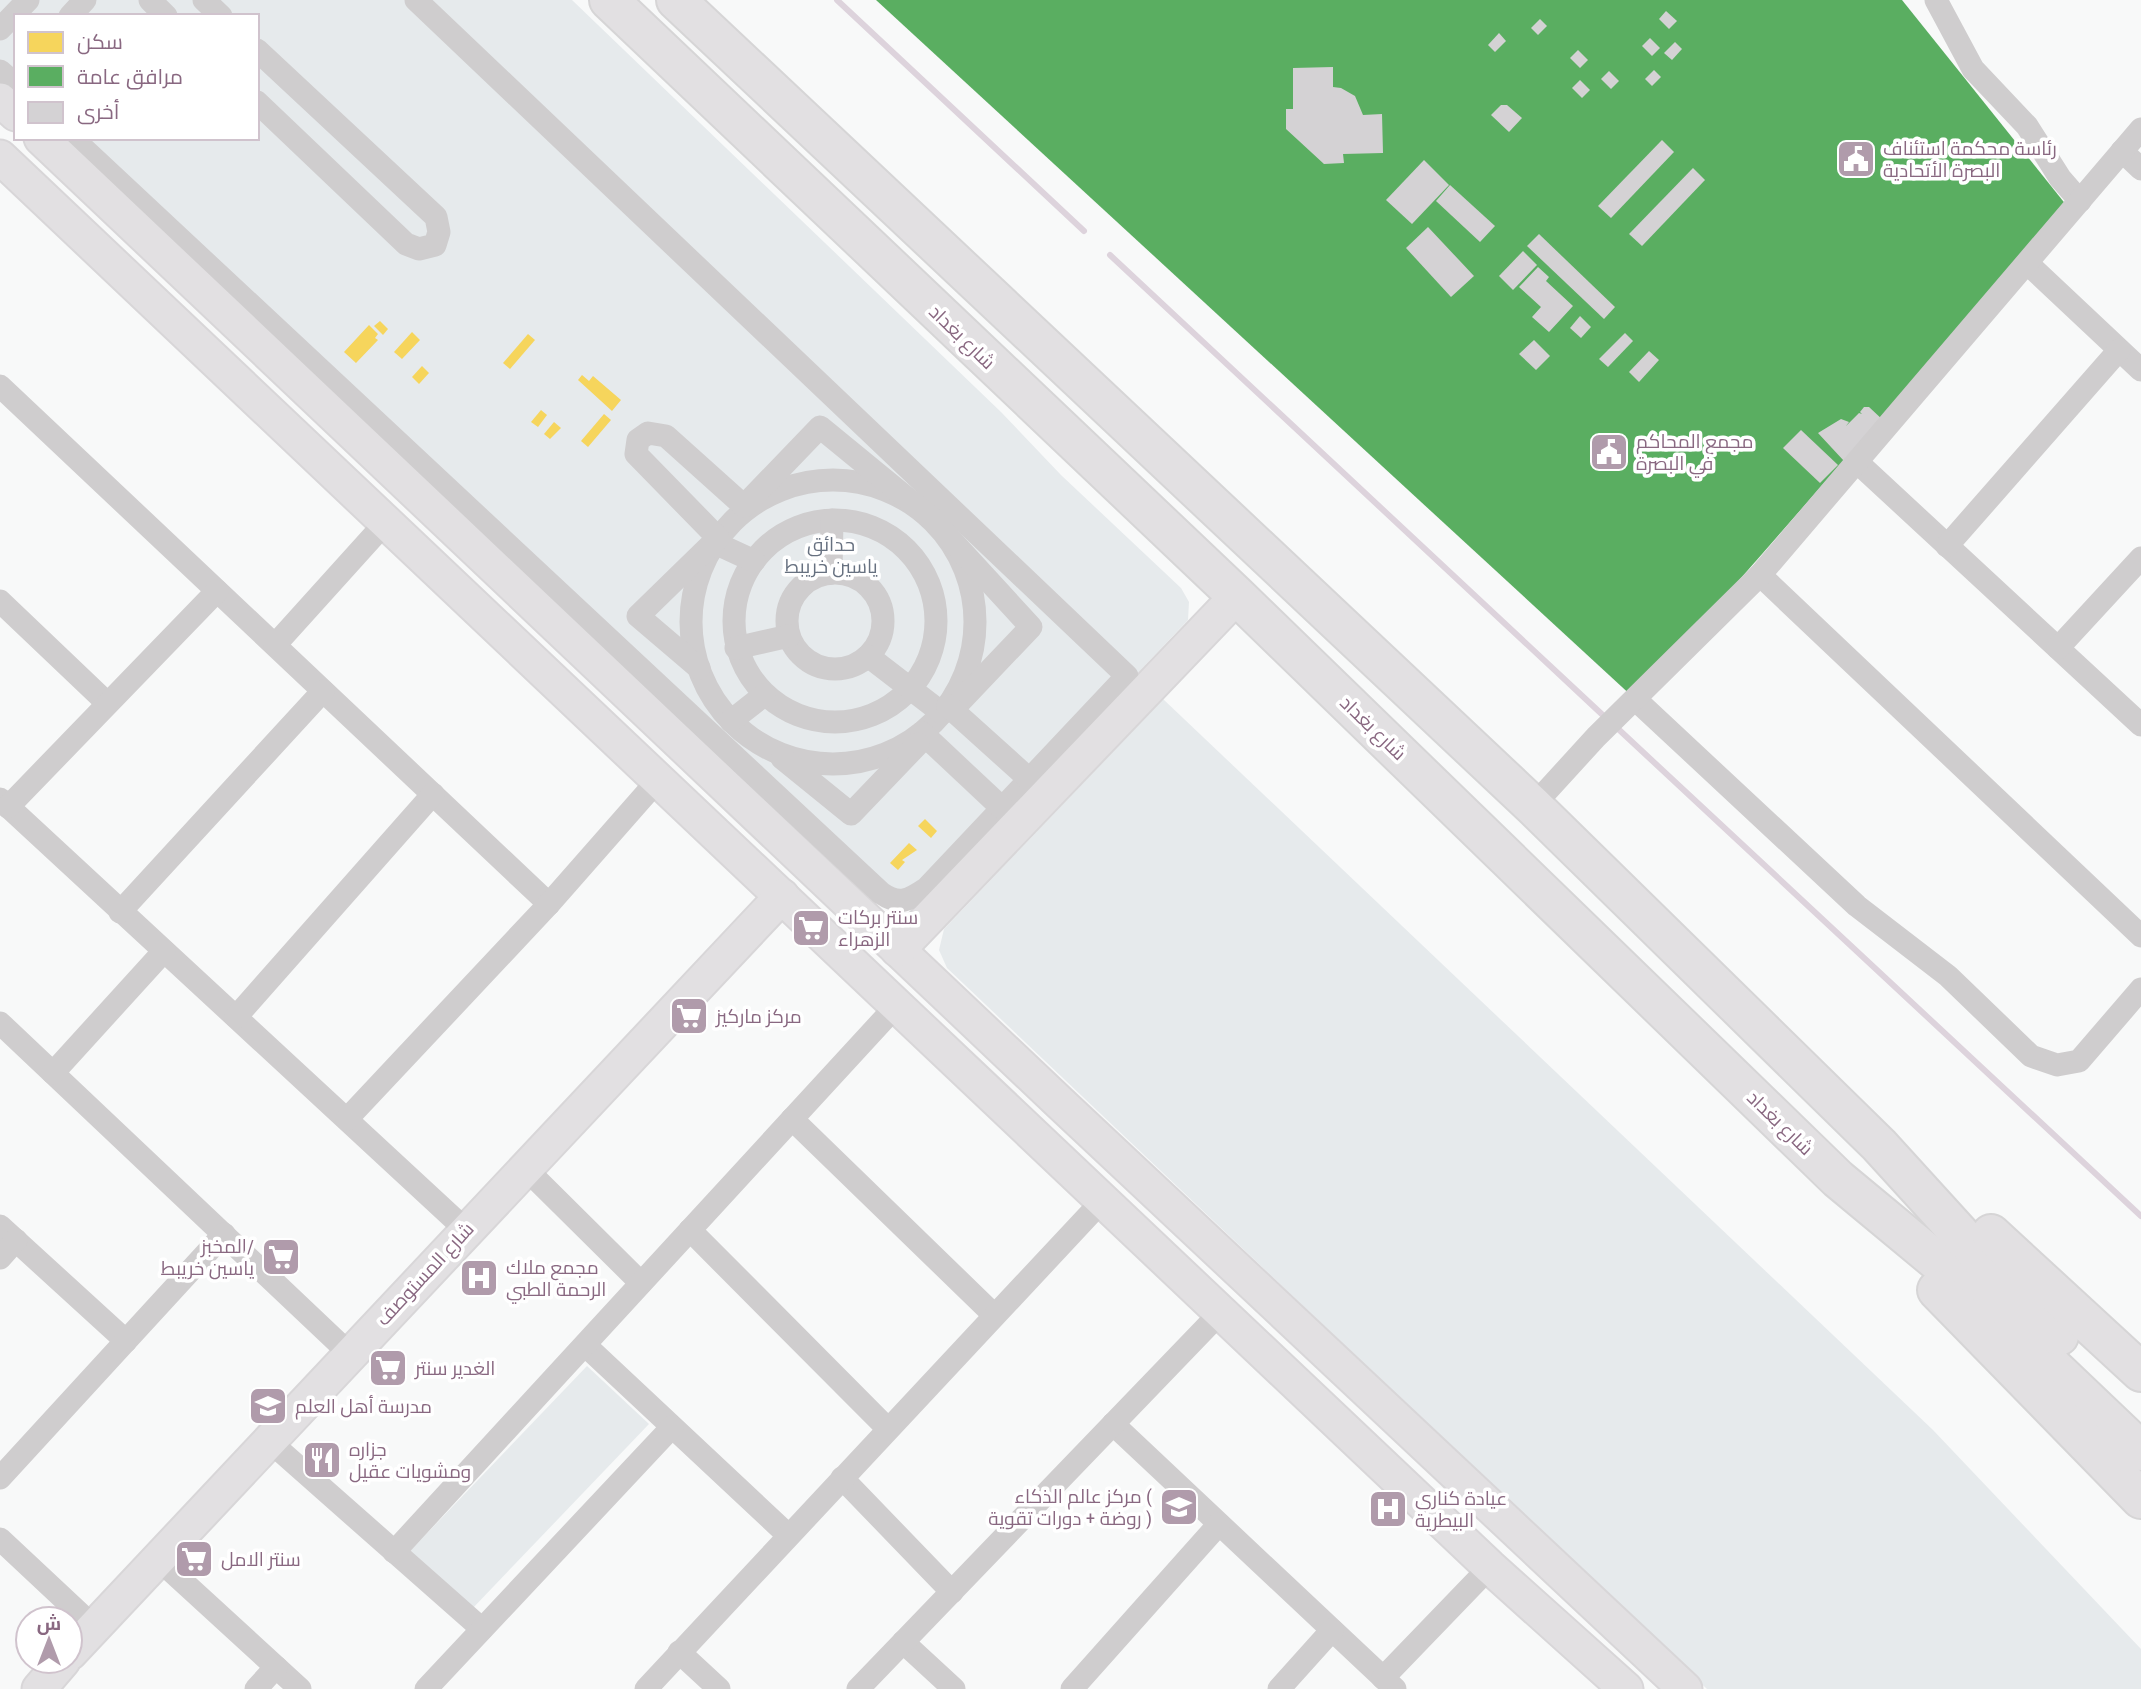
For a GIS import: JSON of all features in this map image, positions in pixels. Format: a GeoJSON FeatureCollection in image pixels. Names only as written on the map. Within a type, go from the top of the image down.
{"type":"FeatureCollection","features":[{"type":"Feature","properties":{"kind":"highway","name":"شارع بغداد"},"geometry":{"type":"LineString","coordinates":[[609,0],[1237,596],[1838,1180],[1973,1291],[2124,1396]]}},
{"type":"Feature","properties":{"kind":"highway","name":"شارع بغداد"},"geometry":{"type":"LineString","coordinates":[[676,0],[1533,806],[1879,1145],[1992,1268],[2124,1396],[2141,1451]]}},
{"type":"Feature","properties":{"kind":"highway"},"geometry":{"type":"LineString","coordinates":[[1838,1180],[1886,1237],[2141,1499]]}},
{"type":"Feature","properties":{"kind":"street"},"geometry":{"type":"LineString","coordinates":[[15,14],[29,0]]}},
{"type":"Feature","properties":{"kind":"street"},"geometry":{"type":"LineString","coordinates":[[71,14],[85,0]]}},
{"type":"Feature","properties":{"kind":"street"},"geometry":{"type":"LineString","coordinates":[[150,0],[164,14]]}},
{"type":"Feature","properties":{"kind":"street"},"geometry":{"type":"LineString","coordinates":[[204,0],[219,14]]}},
{"type":"Feature","properties":{"kind":"street"},"geometry":{"type":"LineString","coordinates":[[74,140],[881,893],[892,901],[907,901],[927,888],[1127,676],[416,0]]}},
{"type":"Feature","properties":{"kind":"street"},"geometry":{"type":"LineString","coordinates":[[1936,0],[1973,69],[2027,126],[2043,147],[2060,178],[2080,201]]}},
{"type":"Feature","properties":{"kind":"street"},"geometry":{"type":"LineString","coordinates":[[0,29],[14,15]]}},
{"type":"Feature","properties":{"kind":"street"},"geometry":{"type":"LineString","coordinates":[[259,52],[436,217],[439,232],[435,245],[419,249],[406,244],[259,104]]}},
{"type":"Feature","properties":{"kind":"street"},"geometry":{"type":"LineString","coordinates":[[8,81],[14,106]]}},
{"type":"Feature","properties":{"kind":"street"},"geometry":{"type":"LineString","coordinates":[[1533,806],[1596,737],[1760,575],[2141,129]]}},
{"type":"Feature","properties":{"kind":"street"},"geometry":{"type":"LineString","coordinates":[[43,140],[1059,1102],[1685,1689]]}},
{"type":"Feature","properties":{"kind":"street"},"geometry":{"type":"LineString","coordinates":[[2122,151],[2141,169]]}},
{"type":"Feature","properties":{"kind":"street"},"geometry":{"type":"LineString","coordinates":[[3,167],[144,293],[1490,1567],[1626,1689]]}},
{"type":"Feature","properties":{"kind":"street"},"geometry":{"type":"LineString","coordinates":[[2027,263],[2141,370]]}},
{"type":"Feature","properties":{"kind":"street"},"geometry":{"type":"LineString","coordinates":[[144,293],[173,264]]}},
{"type":"Feature","properties":{"kind":"street"},"geometry":{"type":"LineString","coordinates":[[1947,545],[2119,350]]}},
{"type":"Feature","properties":{"kind":"street"},"geometry":{"type":"LineString","coordinates":[[3,395],[275,645],[549,904]]}},
{"type":"Feature","properties":{"kind":"street"},"geometry":{"type":"LineString","coordinates":[[699,668],[639,616],[716,541],[820,427],[931,518],[1031,626],[947,710],[851,814],[731,721],[718,705],[699,668],[691,614],[695,587],[716,541]]}},
{"type":"Feature","properties":{"kind":"street"},"geometry":{"type":"LineString","coordinates":[[754,561],[716,541],[636,454],[638,440],[648,433],[666,436],[744,506],[781,490],[834,480],[886,490],[910,502],[931,518],[950,540],[964,564],[973,591],[976,618],[974,647],[966,674],[947,710]]}},
{"type":"Feature","properties":{"kind":"street"},"geometry":{"type":"LineString","coordinates":[[1857,462],[2141,725]]}},
{"type":"Feature","properties":{"kind":"street"},"geometry":{"type":"LineString","coordinates":[[751,503],[771,543]]}},
{"type":"Feature","properties":{"kind":"street"},"geometry":{"type":"LineString","coordinates":[[901,545],[931,518]]}},
{"type":"Feature","properties":{"kind":"street"},"geometry":{"type":"LineString","coordinates":[[831,573],[832,520]]}},
{"type":"Feature","properties":{"kind":"street"},"geometry":{"type":"LineString","coordinates":[[832,520],[872,527],[901,545],[919,563],[928,581],[937,620],[930,659],[909,691],[875,715],[836,723],[797,716],[764,695],[751,680],[736,648],[734,604],[739,585],[754,561],[771,543],[793,529],[832,520]]}},
{"type":"Feature","properties":{"kind":"street"},"geometry":{"type":"LineString","coordinates":[[275,645],[386,522]]}},
{"type":"Feature","properties":{"kind":"street"},"geometry":{"type":"LineString","coordinates":[[2058,648],[2141,558]]}},
{"type":"Feature","properties":{"kind":"street"},"geometry":{"type":"LineString","coordinates":[[831,573],[859,579],[876,596],[881,607],[883,630],[868,656],[844,668],[821,667],[801,656],[789,636],[787,614],[796,592],[814,577],[831,573]]}},
{"type":"Feature","properties":{"kind":"street"},"geometry":{"type":"LineString","coordinates":[[1760,575],[2141,936]]}},
{"type":"Feature","properties":{"kind":"street"},"geometry":{"type":"LineString","coordinates":[[217,591],[4,803],[466,1230]]}},
{"type":"Feature","properties":{"kind":"street"},"geometry":{"type":"LineString","coordinates":[[898,950],[1237,596]]}},
{"type":"Feature","properties":{"kind":"street"},"geometry":{"type":"LineString","coordinates":[[0,601],[107,703]]}},
{"type":"Feature","properties":{"kind":"street"},"geometry":{"type":"LineString","coordinates":[[736,648],[789,636]]}},
{"type":"Feature","properties":{"kind":"street"},"geometry":{"type":"LineString","coordinates":[[868,656],[909,691],[947,710],[1029,779]]}},
{"type":"Feature","properties":{"kind":"street"},"geometry":{"type":"LineString","coordinates":[[575,701],[603,671]]}},
{"type":"Feature","properties":{"kind":"street"},"geometry":{"type":"LineString","coordinates":[[120,912],[323,691]]}},
{"type":"Feature","properties":{"kind":"street"},"geometry":{"type":"LineString","coordinates":[[731,721],[764,695]]}},
{"type":"Feature","properties":{"kind":"street"},"geometry":{"type":"LineString","coordinates":[[1628,706],[1857,905],[1948,976],[2031,1056],[2057,1065],[2079,1061],[2141,989]]}},
{"type":"Feature","properties":{"kind":"street"},"geometry":{"type":"LineString","coordinates":[[924,735],[1002,808]]}},
{"type":"Feature","properties":{"kind":"street"},"geometry":{"type":"LineString","coordinates":[[771,750],[821,763],[847,763],[897,749],[924,735]]}},
{"type":"Feature","properties":{"kind":"street"},"geometry":{"type":"LineString","coordinates":[[346,1119],[549,904],[658,780]]}},
{"type":"Feature","properties":{"kind":"street"},"geometry":{"type":"LineString","coordinates":[[236,1017],[433,794]]}},
{"type":"Feature","properties":{"kind":"street","name":"شارع المستوصف"},"geometry":{"type":"LineString","coordinates":[[84,1637],[782,896]]}},
{"type":"Feature","properties":{"kind":"street"},"geometry":{"type":"LineString","coordinates":[[53,1073],[164,951]]}},
{"type":"Feature","properties":{"kind":"street"},"geometry":{"type":"LineString","coordinates":[[394,1552],[897,1005]]}},
{"type":"Feature","properties":{"kind":"street"},"geometry":{"type":"LineString","coordinates":[[0,1023],[350,1354]]}},
{"type":"Feature","properties":{"kind":"street"},"geometry":{"type":"LineString","coordinates":[[1030,1131],[1059,1102]]}},
{"type":"Feature","properties":{"kind":"street"},"geometry":{"type":"LineString","coordinates":[[792,1119],[995,1315]]}},
{"type":"Feature","properties":{"kind":"street"},"geometry":{"type":"LineString","coordinates":[[525,1168],[641,1283]]}},
{"type":"Feature","properties":{"kind":"street"},"geometry":{"type":"LineString","coordinates":[[646,1689],[1103,1200]]}},
{"type":"Feature","properties":{"kind":"street"},"geometry":{"type":"LineString","coordinates":[[690,1230],[888,1429]]}},
{"type":"Feature","properties":{"kind":"street"},"geometry":{"type":"LineString","coordinates":[[0,1258],[8,1233],[126,1341]]}},
{"type":"Feature","properties":{"kind":"street"},"geometry":{"type":"LineString","coordinates":[[0,1478],[224,1234]]}},
{"type":"Feature","properties":{"kind":"street"},"geometry":{"type":"LineString","coordinates":[[858,1689],[1221,1312]]}},
{"type":"Feature","properties":{"kind":"street"},"geometry":{"type":"LineString","coordinates":[[584,1345],[788,1535]]}},
{"type":"Feature","properties":{"kind":"street"},"geometry":{"type":"LineString","coordinates":[[1113,1424],[1389,1684],[1490,1567]]}},
{"type":"Feature","properties":{"kind":"street"},"geometry":{"type":"LineString","coordinates":[[426,1689],[672,1427]]}},
{"type":"Feature","properties":{"kind":"street"},"geometry":{"type":"LineString","coordinates":[[268,1440],[482,1629]]}},
{"type":"Feature","properties":{"kind":"street"},"geometry":{"type":"LineString","coordinates":[[842,1478],[952,1592]]}},
{"type":"Feature","properties":{"kind":"street"},"geometry":{"type":"LineString","coordinates":[[1072,1689],[1219,1524]]}},
{"type":"Feature","properties":{"kind":"street"},"geometry":{"type":"LineString","coordinates":[[0,1539],[93,1626]]}},
{"type":"Feature","properties":{"kind":"street"},"geometry":{"type":"LineString","coordinates":[[157,1558],[300,1689]]}},
{"type":"Feature","properties":{"kind":"street"},"geometry":{"type":"LineString","coordinates":[[1279,1689],[1332,1630]]}},
{"type":"Feature","properties":{"kind":"street"},"geometry":{"type":"LineString","coordinates":[[904,1642],[954,1689]]}},
{"type":"Feature","properties":{"kind":"street"},"geometry":{"type":"LineString","coordinates":[[679,1652],[719,1689]]}},
{"type":"Feature","properties":{"kind":"street"},"geometry":{"type":"LineString","coordinates":[[256,1689],[276,1667]]}},
{"type":"Feature","properties":{"kind":"street"},"geometry":{"type":"LineString","coordinates":[[39,1689],[51,1675]]}},
{"type":"Feature","properties":{"kind":"green space","name":"حدائق ياسين خريبط"},"geometry":{"type":"Polygon","coordinates":[[[0,0],[572,0],[1181,588],[1189,602],[1188,620],[916,907],[904,912],[888,909],[70,140],[259,140],[259,14],[14,14],[14,87],[0,74],[0,0]]]}},
{"type":"Feature","properties":{"kind":"green space"},"geometry":{"type":"Polygon","coordinates":[[[1163,699],[1933,1430],[2141,1649],[2141,1689],[1707,1689],[947,968],[939,950],[944,929],[1163,699]]]}},
{"type":"Feature","properties":{"kind":"green space"},"geometry":{"type":"Polygon","coordinates":[[[587,1366],[649,1424],[472,1609],[410,1551],[587,1366]]]}},
{"type":"Feature","properties":{"kind":"building: سكن"},"geometry":{"type":"Polygon","coordinates":[[[380,321],[388,329],[383,335],[374,326],[380,321]]]}},
{"type":"Feature","properties":{"kind":"building: سكن"},"geometry":{"type":"Polygon","coordinates":[[[369,325],[378,334],[375,338],[378,340],[356,363],[344,352],[369,325]]]}},
{"type":"Feature","properties":{"kind":"building: سكن"},"geometry":{"type":"Polygon","coordinates":[[[412,332],[420,340],[402,359],[394,352],[412,332]]]}},
{"type":"Feature","properties":{"kind":"building: سكن"},"geometry":{"type":"Polygon","coordinates":[[[528,334],[535,340],[510,369],[503,363],[528,334]]]}},
{"type":"Feature","properties":{"kind":"building: سكن"},"geometry":{"type":"Polygon","coordinates":[[[422,366],[429,373],[419,384],[412,377],[422,366]]]}},
{"type":"Feature","properties":{"kind":"building: سكن"},"geometry":{"type":"Polygon","coordinates":[[[582,375],[589,381],[593,376],[621,400],[612,411],[578,380],[582,375]]]}},
{"type":"Feature","properties":{"kind":"building: سكن"},"geometry":{"type":"Polygon","coordinates":[[[541,410],[547,415],[538,427],[531,422],[541,410]]]}},
{"type":"Feature","properties":{"kind":"building: سكن"},"geometry":{"type":"Polygon","coordinates":[[[604,414],[611,420],[588,447],[581,441],[604,414]]]}},
{"type":"Feature","properties":{"kind":"building: سكن"},"geometry":{"type":"Polygon","coordinates":[[[554,422],[561,428],[550,439],[544,434],[554,422]]]}},
{"type":"Feature","properties":{"kind":"building: سكن"},"geometry":{"type":"Polygon","coordinates":[[[925,819],[937,831],[931,838],[918,826],[925,819]]]}},
{"type":"Feature","properties":{"kind":"building: سكن"},"geometry":{"type":"Polygon","coordinates":[[[909,843],[917,850],[902,860],[905,862],[898,870],[890,863],[909,843]]]}},
{"type":"Feature","properties":{"kind":"building: مرافق عامة","name":"مجمع المحاكم في البصرة"},"geometry":{"type":"Polygon","coordinates":[[[876,0],[1902,0],[2067,206],[1635,699],[876,0]]]}},
{"type":"Feature","properties":{"kind":"building: أخرى"},"geometry":{"type":"Polygon","coordinates":[[[1666,11],[1677,21],[1669,29],[1659,19],[1666,11]]]}},
{"type":"Feature","properties":{"kind":"building: أخرى"},"geometry":{"type":"Polygon","coordinates":[[[1540,19],[1547,26],[1538,35],[1531,28],[1540,19]]]}},
{"type":"Feature","properties":{"kind":"building: أخرى"},"geometry":{"type":"Polygon","coordinates":[[[1499,33],[1506,41],[1495,52],[1488,45],[1499,33]]]}},
{"type":"Feature","properties":{"kind":"building: أخرى"},"geometry":{"type":"Polygon","coordinates":[[[1650,38],[1660,48],[1652,56],[1642,46],[1650,38]]]}},
{"type":"Feature","properties":{"kind":"building: أخرى"},"geometry":{"type":"Polygon","coordinates":[[[1675,42],[1682,49],[1672,60],[1664,53],[1675,42]]]}},
{"type":"Feature","properties":{"kind":"building: أخرى"},"geometry":{"type":"Polygon","coordinates":[[[1578,50],[1588,60],[1580,68],[1570,58],[1578,50]]]}},
{"type":"Feature","properties":{"kind":"building: أخرى"},"geometry":{"type":"Polygon","coordinates":[[[1333,67],[1333,87],[1341,88],[1355,96],[1363,115],[1382,114],[1383,153],[1343,154],[1344,163],[1324,164],[1286,129],[1286,109],[1293,109],[1293,68],[1333,67]]]}},
{"type":"Feature","properties":{"kind":"building: أخرى"},"geometry":{"type":"Polygon","coordinates":[[[1654,70],[1661,77],[1652,86],[1645,79],[1654,70]]]}},
{"type":"Feature","properties":{"kind":"building: أخرى"},"geometry":{"type":"Polygon","coordinates":[[[1609,71],[1619,81],[1611,89],[1601,79],[1609,71]]]}},
{"type":"Feature","properties":{"kind":"building: أخرى"},"geometry":{"type":"Polygon","coordinates":[[[1580,80],[1590,90],[1582,98],[1572,88],[1580,80]]]}},
{"type":"Feature","properties":{"kind":"building: أخرى"},"geometry":{"type":"Polygon","coordinates":[[[1501,105],[1507,105],[1522,118],[1509,132],[1491,115],[1501,105]]]}},
{"type":"Feature","properties":{"kind":"building: أخرى"},"geometry":{"type":"Polygon","coordinates":[[[1662,140],[1674,152],[1611,218],[1598,206],[1662,140]]]}},
{"type":"Feature","properties":{"kind":"building: أخرى"},"geometry":{"type":"Polygon","coordinates":[[[1424,160],[1449,185],[1412,224],[1386,200],[1424,160]]]}},
{"type":"Feature","properties":{"kind":"building: أخرى"},"geometry":{"type":"Polygon","coordinates":[[[1693,168],[1705,180],[1642,246],[1629,234],[1693,168]]]}},
{"type":"Feature","properties":{"kind":"building: أخرى"},"geometry":{"type":"Polygon","coordinates":[[[1450,185],[1495,226],[1480,242],[1436,201],[1450,185]]]}},
{"type":"Feature","properties":{"kind":"building: أخرى"},"geometry":{"type":"Polygon","coordinates":[[[1428,227],[1474,276],[1451,297],[1406,248],[1428,227]]]}},
{"type":"Feature","properties":{"kind":"building: أخرى"},"geometry":{"type":"Polygon","coordinates":[[[1539,234],[1615,307],[1604,319],[1527,246],[1539,234]]]}},
{"type":"Feature","properties":{"kind":"building: أخرى"},"geometry":{"type":"Polygon","coordinates":[[[1523,251],[1537,265],[1513,290],[1499,276],[1523,251]]]}},
{"type":"Feature","properties":{"kind":"building: أخرى"},"geometry":{"type":"Polygon","coordinates":[[[1538,267],[1549,277],[1546,281],[1573,306],[1549,332],[1532,317],[1541,307],[1519,287],[1538,267]]]}},
{"type":"Feature","properties":{"kind":"building: أخرى"},"geometry":{"type":"Polygon","coordinates":[[[1580,316],[1591,327],[1581,338],[1570,328],[1580,316]]]}},
{"type":"Feature","properties":{"kind":"building: أخرى"},"geometry":{"type":"Polygon","coordinates":[[[1625,333],[1633,341],[1608,367],[1599,359],[1625,333]]]}},
{"type":"Feature","properties":{"kind":"building: أخرى"},"geometry":{"type":"Polygon","coordinates":[[[1534,340],[1550,356],[1536,370],[1519,354],[1534,340]]]}},
{"type":"Feature","properties":{"kind":"building: أخرى"},"geometry":{"type":"Polygon","coordinates":[[[1649,351],[1659,360],[1639,382],[1629,372],[1649,351]]]}},
{"type":"Feature","properties":{"kind":"building: أخرى"},"geometry":{"type":"Polygon","coordinates":[[[1864,407],[1869,407],[1884,421],[1844,461],[1818,433],[1841,419],[1849,422],[1846,426],[1859,413],[1862,414],[1860,412],[1864,407]]]}},
{"type":"Feature","properties":{"kind":"building: أخرى"},"geometry":{"type":"Polygon","coordinates":[[[1801,430],[1838,465],[1820,483],[1783,448],[1801,430]]]}},
{"type":"Feature","properties":{"kind":"waterway"},"geometry":{"type":"LineString","coordinates":[[837,0],[1084,231]]}},
{"type":"Feature","properties":{"kind":"waterway"},"geometry":{"type":"LineString","coordinates":[[1110,255],[1607,719]]}},
{"type":"Feature","properties":{"kind":"waterway"},"geometry":{"type":"LineString","coordinates":[[1615,726],[2141,1216]]}},
{"type":"Feature","properties":{"kind":"place","name":"رئاسة محكمة استئناف البصرة الأتحادية"},"geometry":{"type":"Point","coordinates":[1856,159]}},
{"type":"Feature","properties":{"kind":"place","name":"مجمع المحاكم في البصرة"},"geometry":{"type":"Point","coordinates":[1609,452]}},
{"type":"Feature","properties":{"kind":"place","name":"سنتر بركات الزهراء"},"geometry":{"type":"Point","coordinates":[811,928]}},
{"type":"Feature","properties":{"kind":"place","name":"مركز ماركيز"},"geometry":{"type":"Point","coordinates":[689,1016]}},
{"type":"Feature","properties":{"kind":"place","name":"المخبز/ ياسين خريبط"},"geometry":{"type":"Point","coordinates":[281,1257]}},
{"type":"Feature","properties":{"kind":"place","name":"مجمع ملاك الرحمة الطبي"},"geometry":{"type":"Point","coordinates":[479,1278]}},
{"type":"Feature","properties":{"kind":"place","name":"الغدير سنتر"},"geometry":{"type":"Point","coordinates":[388,1368]}},
{"type":"Feature","properties":{"kind":"place","name":"مدرسة أهل العلم"},"geometry":{"type":"Point","coordinates":[268,1406]}},
{"type":"Feature","properties":{"kind":"place","name":"جزاره ومشويات عقيل"},"geometry":{"type":"Point","coordinates":[322,1460]}},
{"type":"Feature","properties":{"kind":"place","name":"مركز عالم الذكاء ( روضة + دورات تقوية )"},"geometry":{"type":"Point","coordinates":[1179,1507]}},
{"type":"Feature","properties":{"kind":"place","name":"عيادة كناري البيطرية"},"geometry":{"type":"Point","coordinates":[1388,1509]}},
{"type":"Feature","properties":{"kind":"place","name":"سنتر الامل"},"geometry":{"type":"Point","coordinates":[194,1559]}}]}
